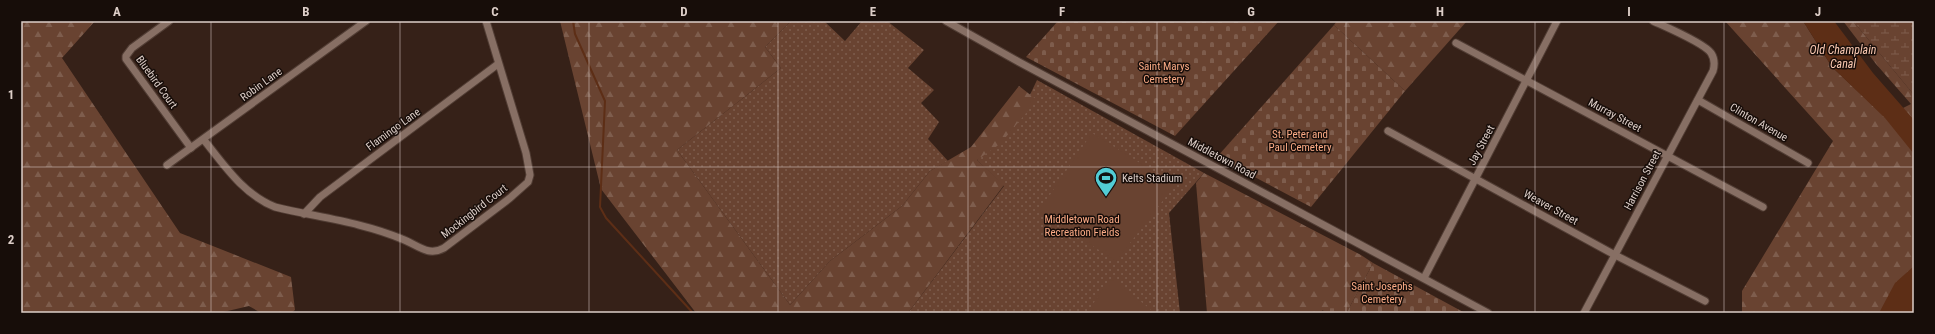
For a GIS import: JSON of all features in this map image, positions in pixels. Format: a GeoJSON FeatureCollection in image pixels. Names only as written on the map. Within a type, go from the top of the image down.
{"type":"FeatureCollection","features":[{"type":"Feature","properties":{"kind":"street","name":"Bluebird Court"},"geometry":{"type":"LineString","coordinates":[[169,21],[132,48],[126,58],[191,148]]}},
{"type":"Feature","properties":{"kind":"street","name":"Robin Lane"},"geometry":{"type":"LineString","coordinates":[[167,164],[204,140],[366,21]]}},
{"type":"Feature","properties":{"kind":"street","name":"Mockingbird Court"},"geometry":{"type":"LineString","coordinates":[[204,140],[241,185],[263,202],[274,207],[371,229],[402,238],[428,251],[436,253],[514,194],[528,182],[530,175],[526,153],[486,21]]}},
{"type":"Feature","properties":{"kind":"street","name":"Middletown Road"},"geometry":{"type":"LineString","coordinates":[[946,21],[981,42],[1488,313]]}},
{"type":"Feature","properties":{"kind":"street","name":"Jay Street"},"geometry":{"type":"LineString","coordinates":[[1424,278],[1528,81],[1557,21]]}},
{"type":"Feature","properties":{"kind":"street","name":"Harrison Street"},"geometry":{"type":"LineString","coordinates":[[1584,313],[1713,71],[1715,62],[1711,52],[1700,44],[1653,21]]}},
{"type":"Feature","properties":{"kind":"street","name":"Murray Street"},"geometry":{"type":"LineString","coordinates":[[1456,43],[1763,207]]}},
{"type":"Feature","properties":{"kind":"street","name":"Flamingo Lane"},"geometry":{"type":"LineString","coordinates":[[304,214],[320,197],[498,64]]}},
{"type":"Feature","properties":{"kind":"street","name":"Clinton Avenue"},"geometry":{"type":"LineString","coordinates":[[1698,100],[1808,163]]}},
{"type":"Feature","properties":{"kind":"street","name":"Weaver Street"},"geometry":{"type":"LineString","coordinates":[[1388,131],[1615,255],[1705,301]]}},
{"type":"Feature","properties":{"kind":"green space"},"geometry":{"type":"Polygon","coordinates":[[[21,21],[95,21],[62,58],[180,233],[291,277],[295,310],[291,313],[261,313],[249,306],[219,313],[21,313],[21,21]]]}},
{"type":"Feature","properties":{"kind":"green space"},"geometry":{"type":"Polygon","coordinates":[[[560,21],[791,21],[765,47],[781,68],[677,150],[790,305],[830,261],[902,206],[930,171],[971,147],[1019,86],[1037,100],[1000,144],[977,160],[1004,185],[908,313],[696,313],[601,189],[560,21]]]}},
{"type":"Feature","properties":{"kind":"green space"},"geometry":{"type":"Polygon","coordinates":[[[791,21],[824,21],[845,41],[862,21],[887,21],[924,50],[908,68],[934,90],[921,103],[939,122],[928,139],[948,161],[930,171],[902,206],[830,261],[790,305],[677,150],[781,68],[765,47],[791,21]]]}},
{"type":"Feature","properties":{"kind":"green space","name":"Saint Marys Cemetery"},"geometry":{"type":"Polygon","coordinates":[[[1058,21],[1279,21],[1175,136],[1026,57],[1058,21]]]}},
{"type":"Feature","properties":{"kind":"green space"},"geometry":{"type":"Polygon","coordinates":[[[1337,21],[1467,21],[1405,91],[1334,25],[1337,21]]]}},
{"type":"Feature","properties":{"kind":"green space"},"geometry":{"type":"Polygon","coordinates":[[[1725,21],[1803,21],[1832,67],[1885,117],[1911,104],[1876,64],[1843,21],[1853,21],[1914,95],[1914,313],[1742,313],[1742,291],[1833,141],[1725,21]]]}},
{"type":"Feature","properties":{"kind":"green space"},"geometry":{"type":"Polygon","coordinates":[[[1853,21],[1914,21],[1914,95],[1853,21]]]}},
{"type":"Feature","properties":{"kind":"green space","name":"St. Peter and Paul Cemetery"},"geometry":{"type":"Polygon","coordinates":[[[1334,25],[1405,91],[1311,207],[1217,157],[1334,25]]]}},
{"type":"Feature","properties":{"kind":"green space","name":"Middletown Road Recreation Fields"},"geometry":{"type":"Polygon","coordinates":[[[1037,80],[1204,173],[1169,213],[1180,313],[908,313],[1004,186],[977,160],[1028,99],[1037,80]]]}},
{"type":"Feature","properties":{"kind":"green space","name":"Kelts Stadium"},"geometry":{"type":"Polygon","coordinates":[[[1092,133],[1175,185],[1116,261],[1039,211],[1092,133]]]}},
{"type":"Feature","properties":{"kind":"green space"},"geometry":{"type":"Polygon","coordinates":[[[1204,173],[1361,255],[1373,263],[1347,312],[1323,310],[1319,313],[1207,313],[1196,183],[1204,173]]]}},
{"type":"Feature","properties":{"kind":"green space","name":"Saint Josephs Cemetery"},"geometry":{"type":"Polygon","coordinates":[[[1373,263],[1465,313],[1319,313],[1326,309],[1333,308],[1347,312],[1373,263]]]}},
{"type":"Feature","properties":{"kind":"green space"},"geometry":{"type":"Polygon","coordinates":[[[1114,280],[1155,313],[1087,313],[1108,281],[1114,280]]]}},
{"type":"Feature","properties":{"kind":"water","name":"Old Champlain Canal"},"geometry":{"type":"Polygon","coordinates":[[[1803,21],[1834,21],[1873,73],[1914,120],[1914,154],[1885,118],[1832,67],[1803,21]]]}},
{"type":"Feature","properties":{"kind":"water"},"geometry":{"type":"Polygon","coordinates":[[[1914,266],[1914,313],[1879,313],[1895,283],[1914,266]]]}},
{"type":"Feature","properties":{"kind":"waterway"},"geometry":{"type":"LineString","coordinates":[[573,21],[575,34],[605,101],[600,207],[606,218],[693,313]]}},
{"type":"Feature","properties":{"kind":"place","name":"Kelts Stadium"},"geometry":{"type":"Point","coordinates":[1106,198]}}]}
